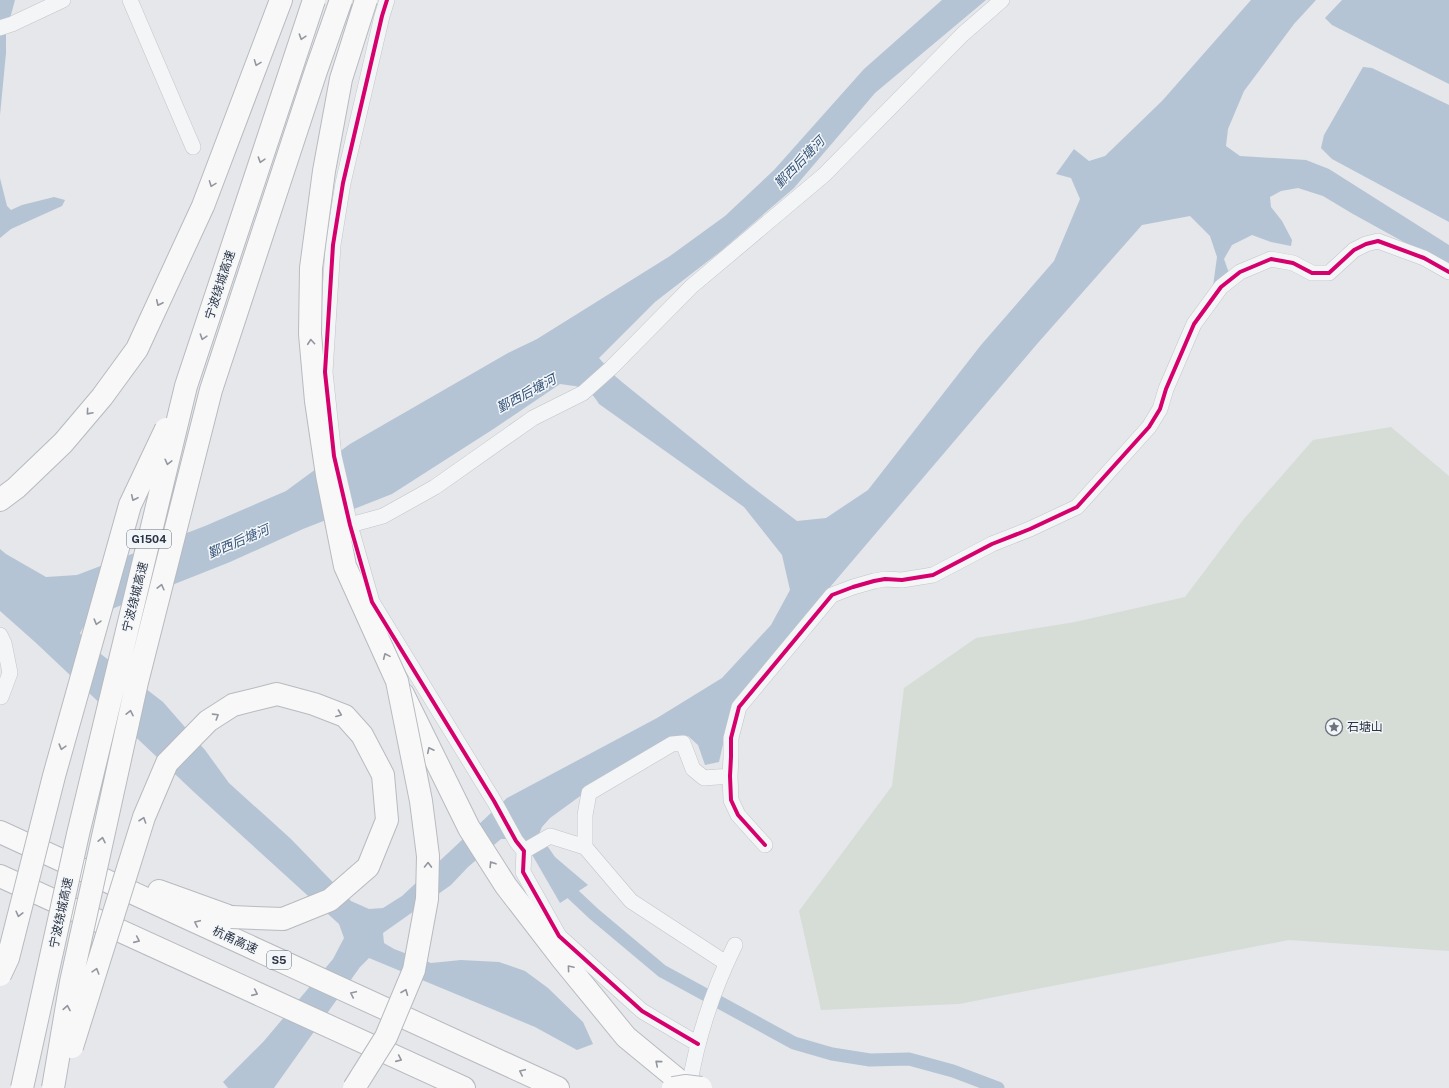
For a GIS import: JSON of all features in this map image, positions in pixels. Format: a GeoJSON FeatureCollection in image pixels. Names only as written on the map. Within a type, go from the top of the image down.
{"type":"FeatureCollection","features":[{"type":"Feature","properties":{"kind":"highway"},"geometry":{"type":"LineString","coordinates":[[0,500],[16,488],[62,443],[102,397],[137,349],[203,206],[281,0]]}},
{"type":"Feature","properties":{"kind":"highway","name":"宁波绕城高速"},"geometry":{"type":"LineString","coordinates":[[22,1088],[78,834],[186,386],[314,0]]}},
{"type":"Feature","properties":{"kind":"highway","name":"宁波绕城高速"},"geometry":{"type":"LineString","coordinates":[[53,1088],[71,982],[137,682],[211,390],[341,0]]}},
{"type":"Feature","properties":{"kind":"highway"},"geometry":{"type":"LineString","coordinates":[[366,0],[341,79],[324,171],[311,268],[310,334],[316,401],[327,475],[345,566],[397,681],[441,773],[469,828],[506,886],[563,960],[626,1037],[688,1088]]}},
{"type":"Feature","properties":{"kind":"highway"},"geometry":{"type":"LineString","coordinates":[[0,975],[8,958],[54,776],[130,505],[186,386]]}},
{"type":"Feature","properties":{"kind":"highway"},"geometry":{"type":"LineString","coordinates":[[354,1088],[386,1037],[414,970],[427,899],[428,856],[421,802],[397,681]]}},
{"type":"Feature","properties":{"kind":"highway"},"geometry":{"type":"LineString","coordinates":[[4,834],[231,917],[283,919],[330,900],[368,867],[387,820],[383,775],[362,735],[345,716],[314,704],[277,694],[233,705],[208,721],[167,763],[144,817],[59,1088]]}},
{"type":"Feature","properties":{"kind":"highway","name":"杭甬高速"},"geometry":{"type":"LineString","coordinates":[[4,834],[558,1088]]}},
{"type":"Feature","properties":{"kind":"highway"},"geometry":{"type":"LineString","coordinates":[[4,880],[464,1088]]}},
{"type":"Feature","properties":{"kind":"highway"},"geometry":{"type":"LineString","coordinates":[[673,1088],[685,1086],[701,1088]]}},
{"type":"Feature","properties":{"kind":"street"},"geometry":{"type":"LineString","coordinates":[[6,26],[62,0]]}},
{"type":"Feature","properties":{"kind":"street"},"geometry":{"type":"LineString","coordinates":[[130,0],[193,147]]}},
{"type":"Feature","properties":{"kind":"street"},"geometry":{"type":"LineString","coordinates":[[387,0],[343,183],[333,246],[325,372],[334,456],[350,525],[372,602],[520,846],[523,872],[559,936],[642,1011],[698,1044]]}},
{"type":"Feature","properties":{"kind":"street"},"geometry":{"type":"LineString","coordinates":[[350,525],[383,516],[435,487],[533,418],[583,393],[611,368],[692,286],[824,175],[963,34],[1002,0]]}},
{"type":"Feature","properties":{"kind":"street"},"geometry":{"type":"LineString","coordinates":[[765,845],[738,815],[731,800],[730,738],[739,707],[832,595],[874,581],[885,579],[902,580],[933,575],[992,544],[1030,529],[1077,507],[1149,427],[1160,409],[1166,389],[1194,324],[1221,287],[1240,272],[1270,259],[1293,262],[1312,274],[1329,272],[1354,250],[1366,244],[1378,241],[1424,258],[1449,272]]}},
{"type":"Feature","properties":{"kind":"street"},"geometry":{"type":"LineString","coordinates":[[0,635],[4,643],[10,673],[1,697]]}},
{"type":"Feature","properties":{"kind":"street"},"geometry":{"type":"LineString","coordinates":[[585,847],[585,815],[589,792],[672,744],[683,743],[693,769],[704,778],[730,776]]}},
{"type":"Feature","properties":{"kind":"street"},"geometry":{"type":"LineString","coordinates":[[520,846],[550,836],[585,847],[631,901],[724,968]]}},
{"type":"Feature","properties":{"kind":"street"},"geometry":{"type":"LineString","coordinates":[[688,1088],[693,1062],[703,1026],[724,968],[735,945]]}},
{"type":"Feature","properties":{"kind":"shaded area"},"geometry":{"type":"Polygon","coordinates":[[[1391,427],[1449,476],[1449,951],[1289,940],[959,1004],[821,1010],[799,911],[892,786],[904,688],[976,638],[1075,622],[1185,597],[1243,520],[1313,440],[1391,427]]]}},
{"type":"Feature","properties":{"kind":"water"},"geometry":{"type":"Polygon","coordinates":[[[0,0],[15,0],[6,33],[6,53],[0,115],[0,0]]]}},
{"type":"Feature","properties":{"kind":"water","name":"鄞西后塘河"},"geometry":{"type":"Polygon","coordinates":[[[942,0],[986,0],[875,93],[794,188],[721,251],[655,302],[599,358],[622,382],[747,483],[797,521],[826,518],[868,490],[981,345],[1054,261],[1080,199],[1071,178],[1056,174],[1074,149],[1089,161],[1105,156],[1162,101],[1251,0],[1316,0],[1294,24],[1244,91],[1228,129],[1226,146],[1240,156],[1306,160],[1329,169],[1449,245],[1449,267],[1323,196],[1298,188],[1281,191],[1270,197],[1271,207],[1282,221],[1292,240],[1291,246],[1271,242],[1252,235],[1232,245],[1224,259],[1230,276],[1213,286],[1217,257],[1210,236],[1190,216],[1142,225],[1037,344],[802,620],[724,740],[719,762],[705,765],[698,745],[688,736],[656,748],[583,794],[550,818],[542,827],[539,834],[555,857],[588,885],[560,903],[523,839],[501,839],[468,867],[451,885],[383,933],[384,943],[394,949],[431,963],[461,960],[499,962],[525,971],[548,988],[583,1022],[593,1044],[577,1050],[535,1027],[369,958],[360,967],[274,1088],[228,1088],[223,1082],[264,1041],[333,959],[344,938],[339,924],[195,793],[35,642],[0,611],[0,549],[46,577],[77,575],[205,526],[286,491],[350,444],[508,353],[537,339],[670,256],[725,216],[774,170],[864,69],[942,0]],[[560,384],[495,428],[392,494],[303,529],[230,562],[89,618],[80,633],[84,641],[163,702],[205,750],[229,783],[291,839],[351,901],[369,909],[383,908],[402,896],[507,798],[657,718],[722,678],[771,625],[790,590],[782,555],[744,507],[599,404],[591,394],[583,388],[560,384]]]}},
{"type":"Feature","properties":{"kind":"water"},"geometry":{"type":"Polygon","coordinates":[[[1342,0],[1449,0],[1449,84],[1332,25],[1325,18],[1342,0]]]}},
{"type":"Feature","properties":{"kind":"water"},"geometry":{"type":"Polygon","coordinates":[[[1363,67],[1372,68],[1449,105],[1449,222],[1332,159],[1321,148],[1324,135],[1363,67]]]}},
{"type":"Feature","properties":{"kind":"water"},"geometry":{"type":"Polygon","coordinates":[[[0,178],[7,206],[11,210],[22,205],[54,197],[65,200],[62,206],[11,229],[0,238],[0,178]]]}},
{"type":"Feature","properties":{"kind":"waterway"},"geometry":{"type":"LineString","coordinates":[[561,883],[594,914],[662,971],[794,1043],[832,1054],[870,1060],[909,1059],[953,1071],[998,1088]]}},
{"type":"Feature","properties":{"kind":"cycle path"},"geometry":{"type":"LineString","coordinates":[[387,0],[343,183],[333,245],[325,372],[334,456],[350,525],[372,602],[494,801],[516,841],[524,851],[523,872],[559,936],[642,1011],[698,1044]]}},
{"type":"Feature","properties":{"kind":"cycle path"},"geometry":{"type":"LineString","coordinates":[[765,845],[738,815],[731,800],[731,738],[739,707],[832,595],[874,581],[885,579],[902,580],[933,575],[992,544],[1030,529],[1077,507],[1149,427],[1160,409],[1166,389],[1194,324],[1221,287],[1240,272],[1271,259],[1293,263],[1312,273],[1329,273],[1354,250],[1366,244],[1378,241],[1424,258],[1449,272]]}},
{"type":"Feature","properties":{"kind":"place","name":"石塘山"},"geometry":{"type":"Point","coordinates":[1334,727]}}]}
